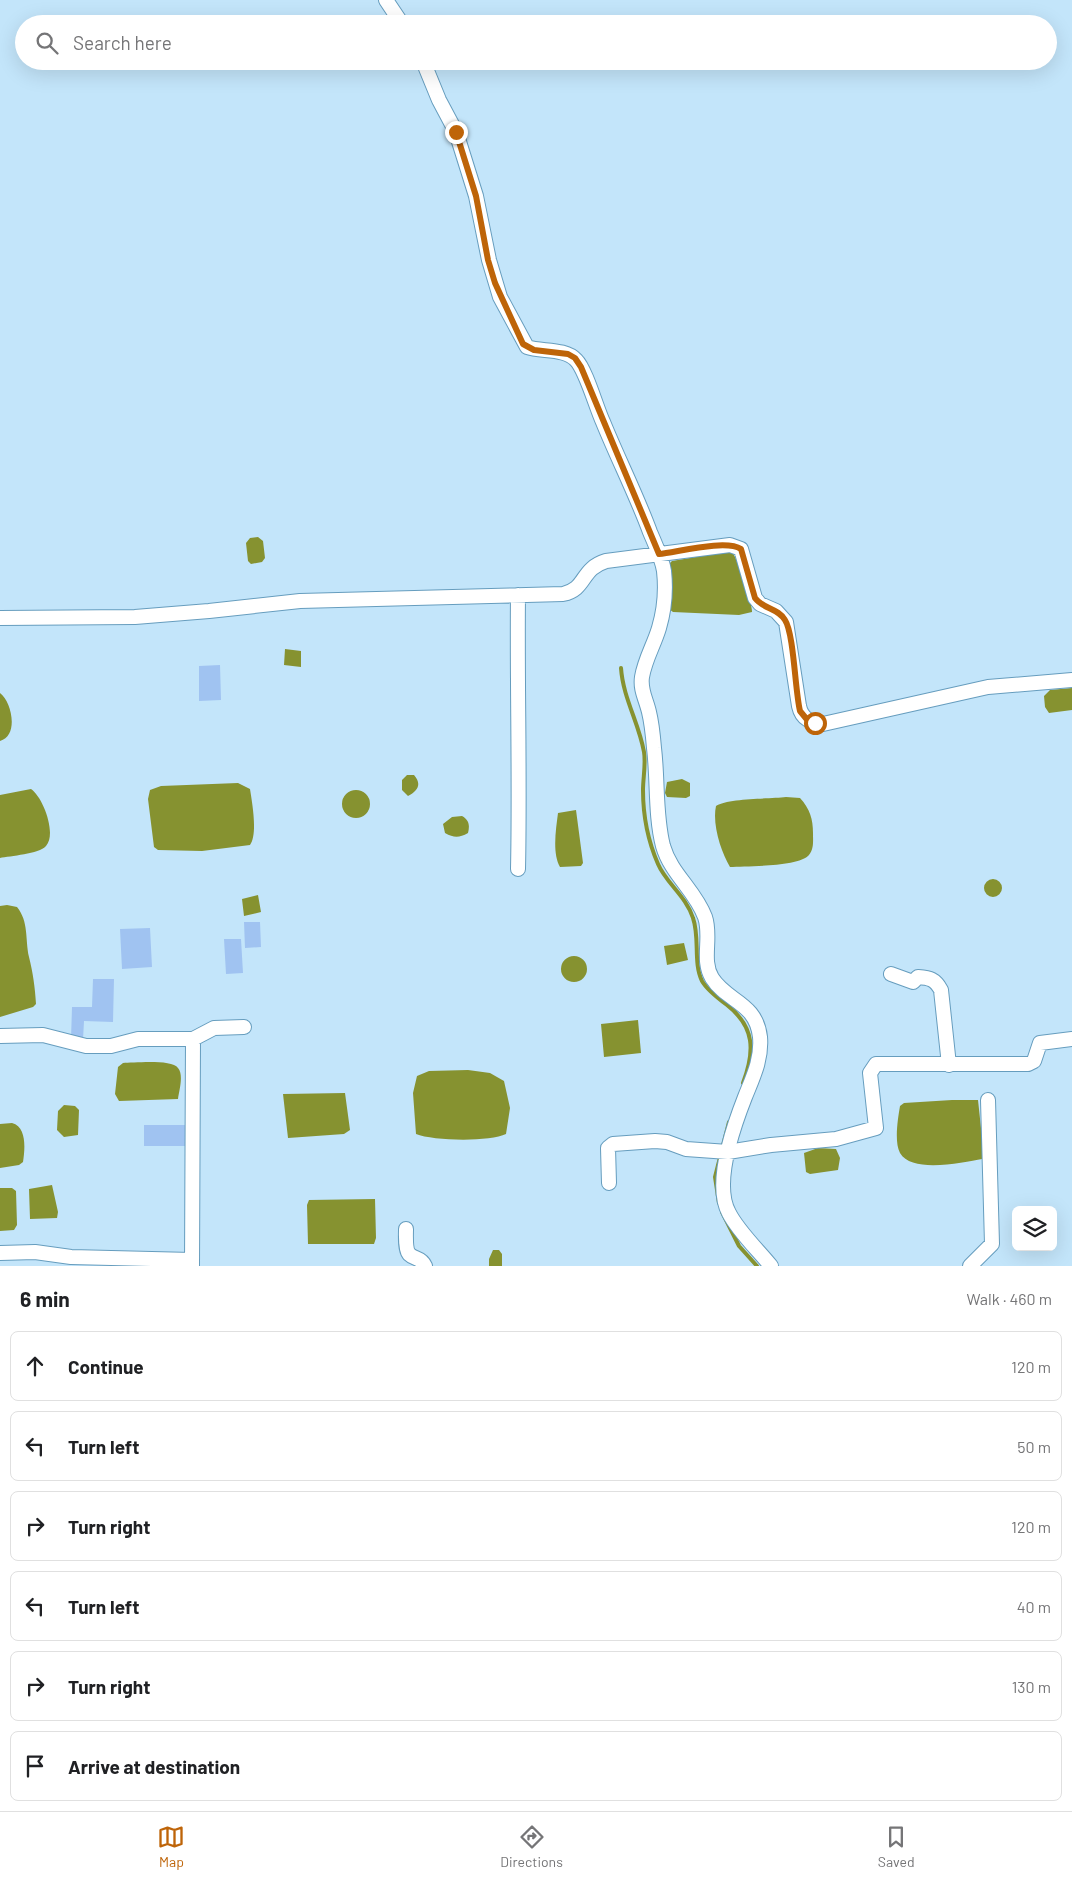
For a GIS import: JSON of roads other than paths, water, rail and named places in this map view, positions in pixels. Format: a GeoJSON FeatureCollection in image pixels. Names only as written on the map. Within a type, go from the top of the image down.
{"type":"FeatureCollection","features":[{"type":"Feature","properties":{"kind":"street"},"geometry":{"type":"LineString","coordinates":[[386,0],[396,15]]}},
{"type":"Feature","properties":{"kind":"street"},"geometry":{"type":"LineString","coordinates":[[427,70],[439,100],[456,132],[476,196],[488,260],[503,303],[527,347],[568,354],[575,358],[581,367],[664,570],[664,601],[660,627],[644,666],[641,680],[654,748],[658,819],[667,859],[693,893],[706,920],[709,937],[707,959],[709,972],[723,991],[745,1005],[756,1022],[760,1035],[756,1070],[735,1123],[728,1152],[724,1198],[728,1213],[771,1266]]}},
{"type":"Feature","properties":{"kind":"street"},"geometry":{"type":"LineString","coordinates":[[0,618],[135,616],[209,611],[300,601],[572,592],[582,583],[590,568],[597,564],[619,558],[717,545],[736,546],[741,549],[755,598],[760,604],[776,611],[786,622],[799,706],[809,722],[823,724],[988,687],[1072,680]]}},
{"type":"Feature","properties":{"kind":"street"},"geometry":{"type":"LineString","coordinates":[[518,595],[517,687],[520,752],[517,799],[518,869]]}},
{"type":"Feature","properties":{"kind":"street"},"geometry":{"type":"LineString","coordinates":[[891,974],[913,982],[918,978],[931,978],[936,982],[941,990],[949,1065]]}},
{"type":"Feature","properties":{"kind":"street"},"geometry":{"type":"LineString","coordinates":[[0,1036],[42,1035],[86,1046],[111,1046],[138,1039],[193,1039],[214,1028],[244,1027]]}},
{"type":"Feature","properties":{"kind":"street"},"geometry":{"type":"LineString","coordinates":[[0,1253],[35,1252],[71,1257],[192,1263],[193,1039]]}},
{"type":"Feature","properties":{"kind":"street"},"geometry":{"type":"LineString","coordinates":[[609,1183],[608,1148],[613,1144],[655,1140],[668,1142],[686,1149],[728,1152],[771,1145],[836,1139],[872,1131],[876,1128],[870,1073],[872,1067],[884,1064],[1028,1064],[1034,1061],[1040,1043],[1072,1039]]}},
{"type":"Feature","properties":{"kind":"street"},"geometry":{"type":"LineString","coordinates":[[970,1266],[992,1244],[988,1100]]}},
{"type":"Feature","properties":{"kind":"street"},"geometry":{"type":"LineString","coordinates":[[406,1229],[408,1251],[410,1254],[421,1259],[425,1266]]}},
{"type":"Feature","properties":{"kind":"waterway"},"geometry":{"type":"LineString","coordinates":[[621,668],[625,690],[644,752],[644,809],[651,846],[662,871],[690,910],[695,926],[699,974],[702,981],[710,991],[736,1013],[748,1031],[751,1050],[743,1083]]}},
{"type":"Feature","properties":{"kind":"waterway"},"geometry":{"type":"LineString","coordinates":[[719,1203],[715,1177],[729,1122]]}},
{"type":"Feature","properties":{"kind":"waterway"},"geometry":{"type":"LineString","coordinates":[[722,1212],[739,1246],[757,1266]]}}]}
